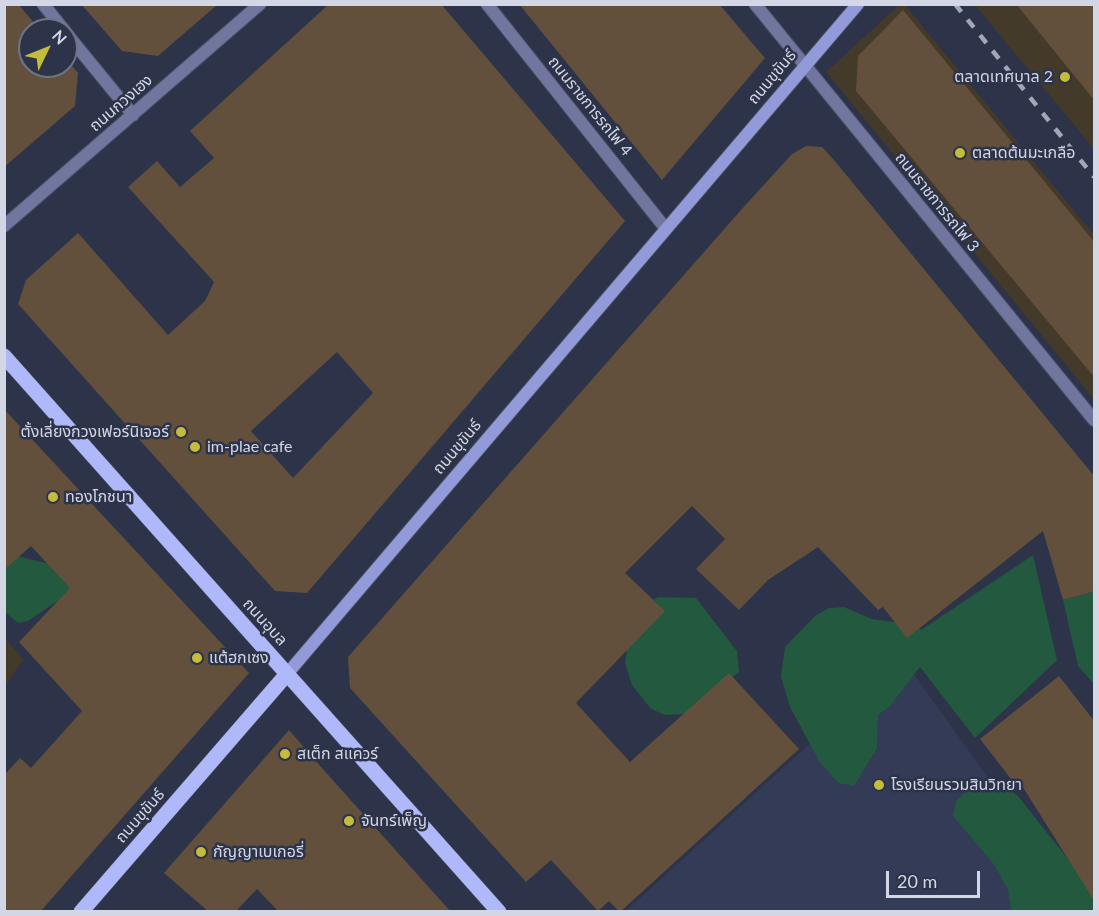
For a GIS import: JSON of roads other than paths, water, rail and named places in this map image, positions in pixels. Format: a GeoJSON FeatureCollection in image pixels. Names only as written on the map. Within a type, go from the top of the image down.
{"type":"FeatureCollection","features":[{"type":"Feature","properties":{"kind":"main road","name":"ถนนขุขันธ์"},"geometry":{"type":"LineString","coordinates":[[81,912],[858,4]]}},
{"type":"Feature","properties":{"kind":"main road","name":"ถนนอุบล"},"geometry":{"type":"LineString","coordinates":[[4,356],[499,912]]}},
{"type":"Feature","properties":{"kind":"street"},"geometry":{"type":"LineString","coordinates":[[43,4],[54,18]]}},
{"type":"Feature","properties":{"kind":"street","name":"ถนนกวงเฮง"},"geometry":{"type":"LineString","coordinates":[[4,226],[260,4]]}},
{"type":"Feature","properties":{"kind":"street","name":"ถนนราชการรถไฟ 4"},"geometry":{"type":"LineString","coordinates":[[487,4],[666,229]]}},
{"type":"Feature","properties":{"kind":"street","name":"ถนนราชการรถไฟ 3"},"geometry":{"type":"LineString","coordinates":[[755,4],[804,67],[1095,420]]}},
{"type":"Feature","properties":{"kind":"street"},"geometry":{"type":"LineString","coordinates":[[78,48],[133,115]]}},
{"type":"Feature","properties":{"kind":"railway"},"geometry":{"type":"LineString","coordinates":[[955,4],[1094,177]]}},
{"type":"Feature","properties":{"kind":"place","name":"ตลาดเทศบาล 2"},"geometry":{"type":"Point","coordinates":[1065,77]}},
{"type":"Feature","properties":{"kind":"place","name":"ตลาดต้นมะเกลือ"},"geometry":{"type":"Point","coordinates":[960,153]}},
{"type":"Feature","properties":{"kind":"place","name":"ตั้งเลี่ยงกวงเฟอร์นิเจอร์"},"geometry":{"type":"Point","coordinates":[181,432]}},
{"type":"Feature","properties":{"kind":"place","name":"im-plae cafe"},"geometry":{"type":"Point","coordinates":[195,447]}},
{"type":"Feature","properties":{"kind":"place","name":"ทองโภชนา"},"geometry":{"type":"Point","coordinates":[53,497]}},
{"type":"Feature","properties":{"kind":"place","name":"แต้ฮกเซง"},"geometry":{"type":"Point","coordinates":[197,658]}},
{"type":"Feature","properties":{"kind":"place","name":"สเต็ก สแควร์"},"geometry":{"type":"Point","coordinates":[285,754]}},
{"type":"Feature","properties":{"kind":"place","name":"โรงเรียนรวมสินวิทยา"},"geometry":{"type":"Point","coordinates":[879,785]}},
{"type":"Feature","properties":{"kind":"place","name":"จันทร์เพ็ญ"},"geometry":{"type":"Point","coordinates":[349,821]}},
{"type":"Feature","properties":{"kind":"place","name":"กัญญาเบเกอรี่"},"geometry":{"type":"Point","coordinates":[201,852]}}]}
